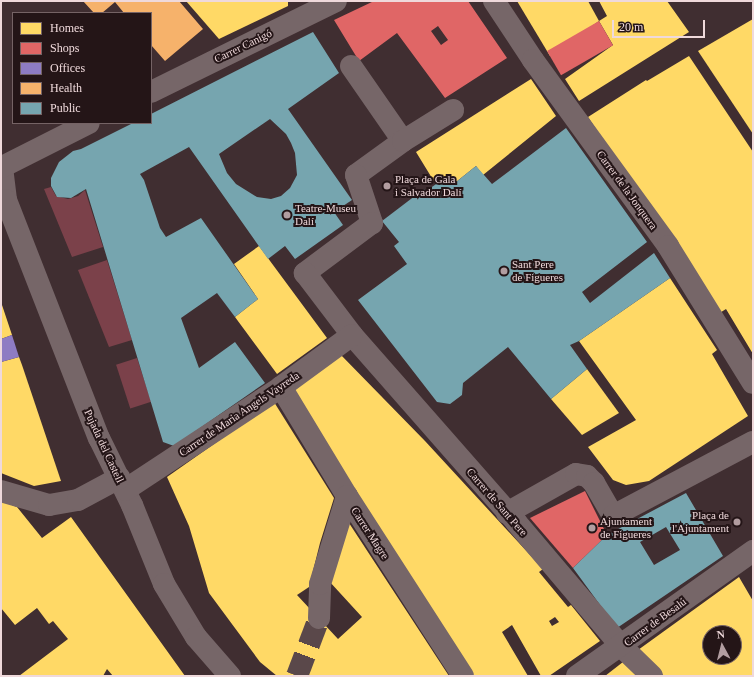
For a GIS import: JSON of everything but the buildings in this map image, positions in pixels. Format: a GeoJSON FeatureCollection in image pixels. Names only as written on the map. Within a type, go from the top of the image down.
{"type":"FeatureCollection","features":[{"type":"Feature","properties":{"kind":"street","name":"Carrer Canigó"},"geometry":{"type":"LineString","coordinates":[[152,91],[311,6],[336,1]]}},
{"type":"Feature","properties":{"kind":"street","name":"Carrer de la Jonquera"},"geometry":{"type":"LineString","coordinates":[[494,1],[533,60],[668,246],[753,383]]}},
{"type":"Feature","properties":{"kind":"street"},"geometry":{"type":"LineString","coordinates":[[351,66],[403,141],[453,110]]}},
{"type":"Feature","properties":{"kind":"street"},"geometry":{"type":"LineString","coordinates":[[2,166],[87,124]]}},
{"type":"Feature","properties":{"kind":"street","name":"Carrer de Sant Pere"},"geometry":{"type":"LineString","coordinates":[[403,141],[356,174],[372,223],[305,273],[348,331],[621,646],[652,676]]}},
{"type":"Feature","properties":{"kind":"street","name":"Pujada del Castell"},"geometry":{"type":"LineString","coordinates":[[2,166],[3,197],[98,438],[122,484],[164,584],[196,637],[230,676]]}},
{"type":"Feature","properties":{"kind":"street","name":"Carrer de Maria Angels Vayreda"},"geometry":{"type":"LineString","coordinates":[[1,491],[49,505],[78,500],[122,484],[281,387],[348,331]]}},
{"type":"Feature","properties":{"kind":"street","name":"Carrer Magre"},"geometry":{"type":"LineString","coordinates":[[281,387],[347,496],[463,676]]}},
{"type":"Feature","properties":{"kind":"street"},"geometry":{"type":"LineString","coordinates":[[507,513],[576,474],[587,476],[594,483],[613,516],[753,442]]}},
{"type":"Feature","properties":{"kind":"street"},"geometry":{"type":"LineString","coordinates":[[319,618],[320,584],[347,496]]}},
{"type":"Feature","properties":{"kind":"street","name":"Carrer de Besalú"},"geometry":{"type":"LineString","coordinates":[[577,676],[753,551]]}},
{"type":"Feature","properties":{"kind":"shaded area"},"geometry":{"type":"Polygon","coordinates":[[[51,187],[56,196],[68,199],[78,196],[85,190],[103,247],[72,257],[44,189],[51,187]]]}},
{"type":"Feature","properties":{"kind":"shaded area"},"geometry":{"type":"Polygon","coordinates":[[[107,260],[132,340],[109,347],[78,270],[107,260]]]}},
{"type":"Feature","properties":{"kind":"shaded area"},"geometry":{"type":"Polygon","coordinates":[[[137,358],[151,402],[130,409],[116,365],[137,358]]]}},
{"type":"Feature","properties":{"kind":"tunnel"},"geometry":{"type":"LineString","coordinates":[[297,676],[319,618]]}},
{"type":"Feature","properties":{"kind":"place","name":"Plaça de Gala i Salvador Dalí"},"geometry":{"type":"Point","coordinates":[387,186]}},
{"type":"Feature","properties":{"kind":"place","name":"Teatre-Museu Dalí"},"geometry":{"type":"Point","coordinates":[287,215]}},
{"type":"Feature","properties":{"kind":"place","name":"Sant Pere de Figueres"},"geometry":{"type":"Point","coordinates":[504,271]}},
{"type":"Feature","properties":{"kind":"place","name":"Plaça de l'Ajuntament"},"geometry":{"type":"Point","coordinates":[737,522]}},
{"type":"Feature","properties":{"kind":"place","name":"Ajuntament de Figueres"},"geometry":{"type":"Point","coordinates":[592,528]}}]}
